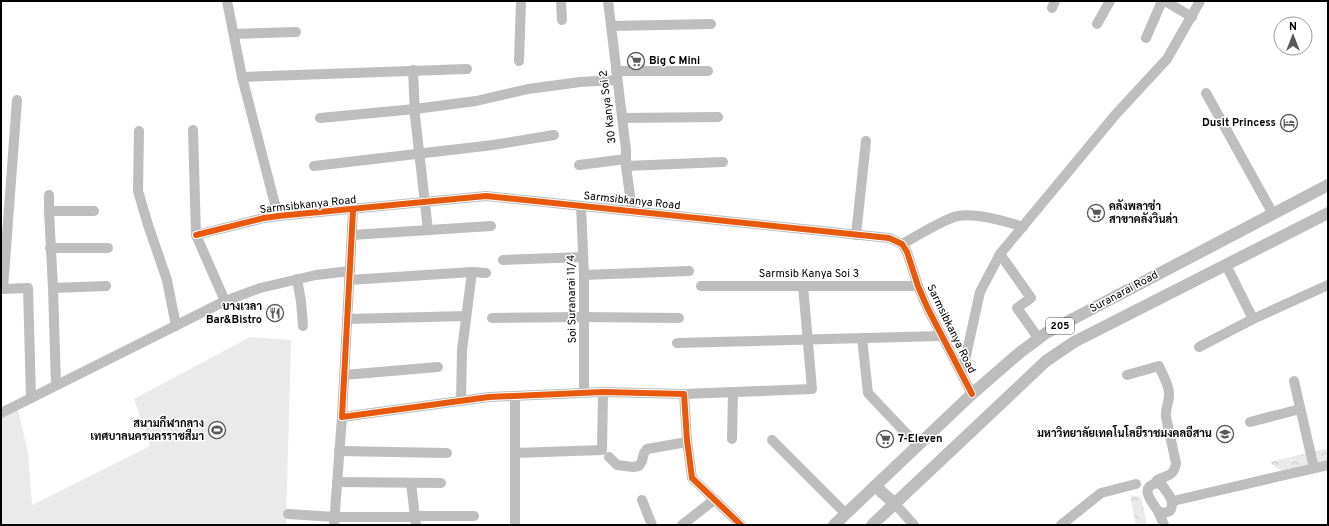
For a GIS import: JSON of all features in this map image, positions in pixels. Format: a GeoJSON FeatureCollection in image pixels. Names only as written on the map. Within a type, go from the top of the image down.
{"type":"FeatureCollection","features":[{"type":"Feature","properties":{"kind":"main road","name":"Suranarai Road"},"geometry":{"type":"LineString","coordinates":[[834,525],[972,394],[1018,354],[1046,334],[1328,186]]}},
{"type":"Feature","properties":{"kind":"main road","name":"Suranarai Road"},"geometry":{"type":"LineString","coordinates":[[872,525],[1046,361],[1074,342],[1328,214]]}},
{"type":"Feature","properties":{"kind":"main road"},"geometry":{"type":"LineString","coordinates":[[875,486],[895,504]]}},
{"type":"Feature","properties":{"kind":"street"},"geometry":{"type":"LineString","coordinates":[[227,1],[242,77],[278,216]]}},
{"type":"Feature","properties":{"kind":"street"},"geometry":{"type":"LineString","coordinates":[[519,61],[520,1]]}},
{"type":"Feature","properties":{"kind":"street"},"geometry":{"type":"LineString","coordinates":[[561,1],[562,20]]}},
{"type":"Feature","properties":{"kind":"street","name":"30 Kanya Soi 2"},"geometry":{"type":"LineString","coordinates":[[608,1],[632,211]]}},
{"type":"Feature","properties":{"kind":"street"},"geometry":{"type":"LineString","coordinates":[[1097,24],[1110,1]]}},
{"type":"Feature","properties":{"kind":"street"},"geometry":{"type":"LineString","coordinates":[[1146,38],[1162,1]]}},
{"type":"Feature","properties":{"kind":"street"},"geometry":{"type":"LineString","coordinates":[[1165,1],[1192,17]]}},
{"type":"Feature","properties":{"kind":"street"},"geometry":{"type":"LineString","coordinates":[[962,374],[980,292],[1000,254],[1116,114],[1167,59],[1200,1]]}},
{"type":"Feature","properties":{"kind":"street"},"geometry":{"type":"LineString","coordinates":[[611,26],[711,24]]}},
{"type":"Feature","properties":{"kind":"street"},"geometry":{"type":"LineString","coordinates":[[234,34],[296,32]]}},
{"type":"Feature","properties":{"kind":"street"},"geometry":{"type":"LineString","coordinates":[[242,77],[467,69]]}},
{"type":"Feature","properties":{"kind":"street"},"geometry":{"type":"LineString","coordinates":[[413,70],[415,109],[428,230]]}},
{"type":"Feature","properties":{"kind":"street"},"geometry":{"type":"LineString","coordinates":[[320,118],[415,109],[476,101],[528,89],[617,76],[708,71]]}},
{"type":"Feature","properties":{"kind":"street"},"geometry":{"type":"LineString","coordinates":[[1206,93],[1273,214]]}},
{"type":"Feature","properties":{"kind":"street"},"geometry":{"type":"LineString","coordinates":[[17,100],[2,289],[28,288],[31,398]]}},
{"type":"Feature","properties":{"kind":"street"},"geometry":{"type":"LineString","coordinates":[[622,118],[718,117]]}},
{"type":"Feature","properties":{"kind":"street"},"geometry":{"type":"LineString","coordinates":[[193,130],[196,235],[225,301]]}},
{"type":"Feature","properties":{"kind":"street"},"geometry":{"type":"LineString","coordinates":[[139,131],[138,191],[148,226],[167,280],[176,326]]}},
{"type":"Feature","properties":{"kind":"street"},"geometry":{"type":"LineString","coordinates":[[314,166],[493,146],[554,135]]}},
{"type":"Feature","properties":{"kind":"street"},"geometry":{"type":"LineString","coordinates":[[856,235],[866,141]]}},
{"type":"Feature","properties":{"kind":"street"},"geometry":{"type":"LineString","coordinates":[[579,165],[626,162],[723,162]]}},
{"type":"Feature","properties":{"kind":"street"},"geometry":{"type":"LineString","coordinates":[[49,195],[56,385]]}},
{"type":"Feature","properties":{"kind":"street","name":"Sarmsibkanya Road"},"geometry":{"type":"LineString","coordinates":[[196,235],[264,218],[278,216],[353,210],[486,196],[889,238],[902,244],[907,252],[918,286],[941,336],[972,394]]}},
{"type":"Feature","properties":{"kind":"street","name":"Soi Suranarai 11/4"},"geometry":{"type":"LineString","coordinates":[[581,206],[584,275],[584,392]]}},
{"type":"Feature","properties":{"kind":"street"},"geometry":{"type":"LineString","coordinates":[[334,521],[342,417],[353,210]]}},
{"type":"Feature","properties":{"kind":"street"},"geometry":{"type":"LineString","coordinates":[[49,212],[94,211]]}},
{"type":"Feature","properties":{"kind":"street"},"geometry":{"type":"LineString","coordinates":[[902,244],[946,220],[958,216],[975,216],[1007,221],[1023,227]]}},
{"type":"Feature","properties":{"kind":"street"},"geometry":{"type":"LineString","coordinates":[[352,235],[490,226]]}},
{"type":"Feature","properties":{"kind":"street"},"geometry":{"type":"LineString","coordinates":[[50,248],[108,248]]}},
{"type":"Feature","properties":{"kind":"street"},"geometry":{"type":"LineString","coordinates":[[1000,254],[1031,298],[1017,308],[1039,339]]}},
{"type":"Feature","properties":{"kind":"street"},"geometry":{"type":"LineString","coordinates":[[503,260],[583,257]]}},
{"type":"Feature","properties":{"kind":"street"},"geometry":{"type":"LineString","coordinates":[[1226,265],[1253,319]]}},
{"type":"Feature","properties":{"kind":"street"},"geometry":{"type":"LineString","coordinates":[[584,275],[689,270]]}},
{"type":"Feature","properties":{"kind":"street"},"geometry":{"type":"LineString","coordinates":[[461,401],[462,350],[472,272]]}},
{"type":"Feature","properties":{"kind":"street"},"geometry":{"type":"LineString","coordinates":[[1,413],[225,301],[260,288],[297,279],[472,272],[486,273]]}},
{"type":"Feature","properties":{"kind":"street"},"geometry":{"type":"LineString","coordinates":[[297,279],[303,326]]}},
{"type":"Feature","properties":{"kind":"street"},"geometry":{"type":"LineString","coordinates":[[1199,347],[1253,319],[1328,284]]}},
{"type":"Feature","properties":{"kind":"street"},"geometry":{"type":"LineString","coordinates":[[53,288],[106,286]]}},
{"type":"Feature","properties":{"kind":"street","name":"Sarmsib Kanya Soi 3"},"geometry":{"type":"LineString","coordinates":[[701,286],[918,286]]}},
{"type":"Feature","properties":{"kind":"street"},"geometry":{"type":"LineString","coordinates":[[342,417],[489,397],[584,392],[684,394],[812,389],[804,286]]}},
{"type":"Feature","properties":{"kind":"street"},"geometry":{"type":"LineString","coordinates":[[347,320],[466,316]]}},
{"type":"Feature","properties":{"kind":"street"},"geometry":{"type":"LineString","coordinates":[[492,318],[679,318]]}},
{"type":"Feature","properties":{"kind":"street"},"geometry":{"type":"LineString","coordinates":[[677,343],[941,336]]}},
{"type":"Feature","properties":{"kind":"street"},"geometry":{"type":"LineString","coordinates":[[862,338],[868,393],[918,446]]}},
{"type":"Feature","properties":{"kind":"street"},"geometry":{"type":"LineString","coordinates":[[1127,375],[1159,366],[1170,392],[1165,410],[1176,463],[1175,469],[1160,482],[1151,485],[1147,489],[1148,494]]}},
{"type":"Feature","properties":{"kind":"street"},"geometry":{"type":"LineString","coordinates":[[344,376],[438,367]]}},
{"type":"Feature","properties":{"kind":"street"},"geometry":{"type":"LineString","coordinates":[[1294,381],[1314,468]]}},
{"type":"Feature","properties":{"kind":"street"},"geometry":{"type":"LineString","coordinates":[[515,453],[602,450],[604,392]]}},
{"type":"Feature","properties":{"kind":"street"},"geometry":{"type":"LineString","coordinates":[[732,438],[733,393]]}},
{"type":"Feature","properties":{"kind":"street"},"geometry":{"type":"LineString","coordinates":[[684,394],[687,442],[692,478],[741,525]]}},
{"type":"Feature","properties":{"kind":"street"},"geometry":{"type":"LineString","coordinates":[[515,396],[515,525]]}},
{"type":"Feature","properties":{"kind":"street"},"geometry":{"type":"LineString","coordinates":[[1250,422],[1300,410]]}},
{"type":"Feature","properties":{"kind":"street"},"geometry":{"type":"LineString","coordinates":[[772,440],[846,514]]}},
{"type":"Feature","properties":{"kind":"street"},"geometry":{"type":"LineString","coordinates":[[609,457],[617,465],[637,466],[641,464],[644,452],[647,449],[687,442]]}},
{"type":"Feature","properties":{"kind":"street"},"geometry":{"type":"LineString","coordinates":[[339,451],[447,453]]}},
{"type":"Feature","properties":{"kind":"street"},"geometry":{"type":"LineString","coordinates":[[1158,511],[1164,513],[1171,506],[1328,465]]}},
{"type":"Feature","properties":{"kind":"street"},"geometry":{"type":"LineString","coordinates":[[1061,525],[1101,493],[1150,479],[1160,482],[1171,506],[1170,525]]}},
{"type":"Feature","properties":{"kind":"street"},"geometry":{"type":"LineString","coordinates":[[337,482],[441,483]]}},
{"type":"Feature","properties":{"kind":"street"},"geometry":{"type":"LineString","coordinates":[[411,483],[415,519]]}},
{"type":"Feature","properties":{"kind":"street"},"geometry":{"type":"LineString","coordinates":[[1136,484],[1148,494],[1164,525]]}},
{"type":"Feature","properties":{"kind":"street"},"geometry":{"type":"LineString","coordinates":[[642,500],[652,525]]}},
{"type":"Feature","properties":{"kind":"street"},"geometry":{"type":"LineString","coordinates":[[682,525],[714,500]]}},
{"type":"Feature","properties":{"kind":"street"},"geometry":{"type":"LineString","coordinates":[[895,504],[914,525]]}},
{"type":"Feature","properties":{"kind":"street"},"geometry":{"type":"LineString","coordinates":[[288,514],[334,521],[474,516]]}},
{"type":"Feature","properties":{"kind":"green space","name":"สนามกีฬากลาง เทศบาลนครนครราชสีมา"},"geometry":{"type":"Polygon","coordinates":[[[250,337],[291,340],[286,525],[1,525],[1,413],[17,405],[28,453],[32,505],[150,446],[134,399],[250,337]]]}},
{"type":"Feature","properties":{"kind":"green space"},"geometry":{"type":"Polygon","coordinates":[[[1328,448],[1328,463],[1285,471],[1276,468],[1270,462],[1328,448]]]}},
{"type":"Feature","properties":{"kind":"green space"},"geometry":{"type":"Polygon","coordinates":[[[1130,495],[1141,497],[1147,525],[1136,525],[1130,495]]]}},
{"type":"Feature","properties":{"kind":"cycle path"},"geometry":{"type":"LineString","coordinates":[[196,235],[264,218],[278,216],[486,196],[889,238],[902,244],[907,252],[918,286],[927,307],[972,394]]}},
{"type":"Feature","properties":{"kind":"cycle path"},"geometry":{"type":"LineString","coordinates":[[353,210],[342,417],[489,397],[603,392],[684,394],[687,440],[692,478],[741,525]]}},
{"type":"Feature","properties":{"kind":"place","name":"Big C Mini"},"geometry":{"type":"Point","coordinates":[636,61]}},
{"type":"Feature","properties":{"kind":"place","name":"Dusit Princess"},"geometry":{"type":"Point","coordinates":[1289,123]}},
{"type":"Feature","properties":{"kind":"place","name":"คลังพลาซ่า สาขาคลังวินล่า"},"geometry":{"type":"Point","coordinates":[1096,213]}},
{"type":"Feature","properties":{"kind":"place","name":"บางเวลา Bar&Bistro"},"geometry":{"type":"Point","coordinates":[275,313]}},
{"type":"Feature","properties":{"kind":"place","name":"สนามกีฬากลาง เทศบาลนครนครราชสีมา"},"geometry":{"type":"Point","coordinates":[217,430]}},
{"type":"Feature","properties":{"kind":"place","name":"มหาวิทยาลัยเทคโนโลยีราชมงคลอีสาน"},"geometry":{"type":"Point","coordinates":[1225,434]}},
{"type":"Feature","properties":{"kind":"place","name":"7-Eleven"},"geometry":{"type":"Point","coordinates":[885,439]}}]}
